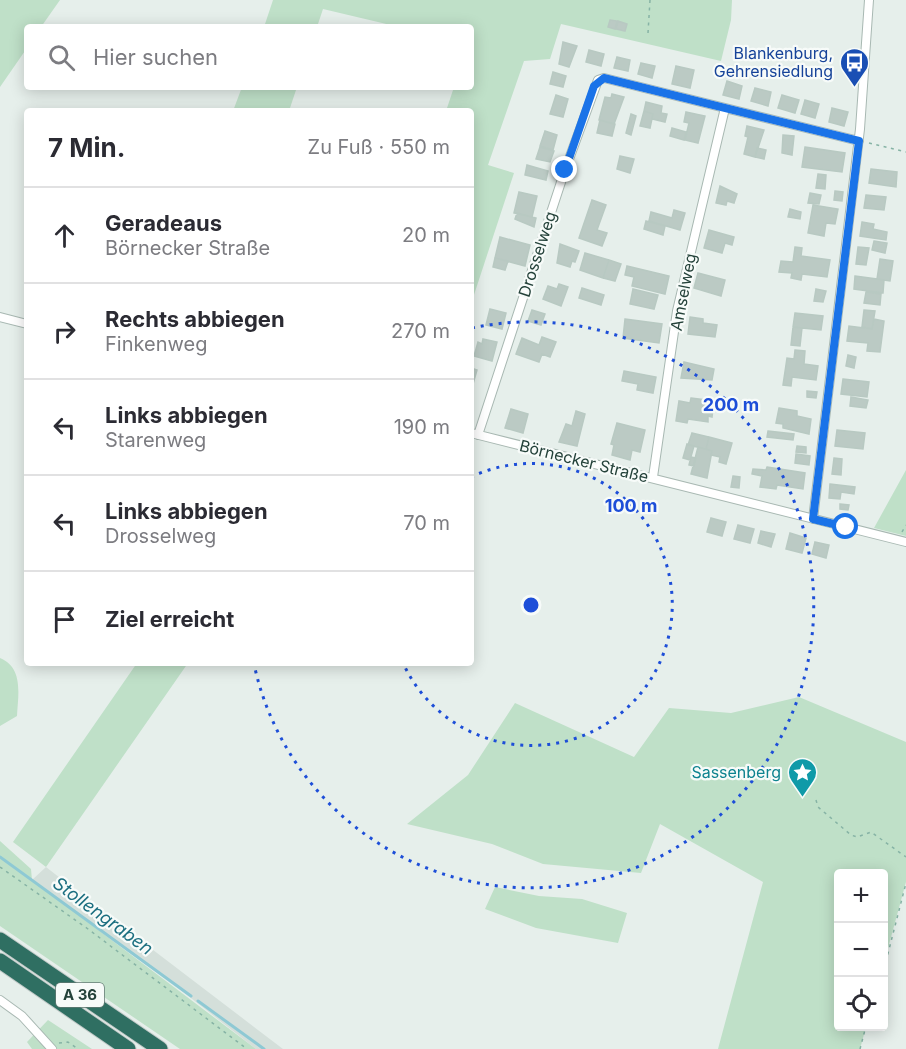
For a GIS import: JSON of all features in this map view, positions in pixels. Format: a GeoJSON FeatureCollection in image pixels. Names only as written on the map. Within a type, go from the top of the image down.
{"type":"FeatureCollection","features":[{"type":"Feature","properties":{"kind":"highway","name":"A 36"},"geometry":{"type":"LineString","coordinates":[[0,940],[160,1049]]}},
{"type":"Feature","properties":{"kind":"highway","name":"A 36"},"geometry":{"type":"LineString","coordinates":[[0,961],[128,1049]]}},
{"type":"Feature","properties":{"kind":"street"},"geometry":{"type":"LineString","coordinates":[[813,519],[859,141],[869,0]]}},
{"type":"Feature","properties":{"kind":"street","name":"Drosselweg"},"geometry":{"type":"LineString","coordinates":[[474,434],[594,86],[604,78],[725,108]]}},
{"type":"Feature","properties":{"kind":"street"},"geometry":{"type":"LineString","coordinates":[[725,108],[859,141]]}},
{"type":"Feature","properties":{"kind":"street","name":"Amselweg"},"geometry":{"type":"LineString","coordinates":[[653,477],[677,311],[725,108]]}},
{"type":"Feature","properties":{"kind":"street"},"geometry":{"type":"LineString","coordinates":[[0,317],[24,323]]}},
{"type":"Feature","properties":{"kind":"street","name":"Börnecker Straße"},"geometry":{"type":"LineString","coordinates":[[474,434],[906,542]]}},
{"type":"Feature","properties":{"kind":"street"},"geometry":{"type":"LineString","coordinates":[[0,1000],[22,1016],[51,1048]]}},
{"type":"Feature","properties":{"kind":"path"},"geometry":{"type":"LineString","coordinates":[[648,33],[650,0]]}},
{"type":"Feature","properties":{"kind":"path"},"geometry":{"type":"LineString","coordinates":[[859,141],[906,152]]}},
{"type":"Feature","properties":{"kind":"path"},"geometry":{"type":"LineString","coordinates":[[816,800],[818,807],[850,835],[857,837],[871,832],[906,857]]}},
{"type":"Feature","properties":{"kind":"path"},"geometry":{"type":"LineString","coordinates":[[0,867],[88,929],[247,1049]]}},
{"type":"Feature","properties":{"kind":"path"},"geometry":{"type":"LineString","coordinates":[[888,953],[906,883]]}},
{"type":"Feature","properties":{"kind":"path"},"geometry":{"type":"LineString","coordinates":[[860,1049],[865,1031]]}},
{"type":"Feature","properties":{"kind":"path"},"geometry":{"type":"LineString","coordinates":[[51,1048],[68,1042],[78,1049]]}},
{"type":"Feature","properties":{"kind":"shaded area"},"geometry":{"type":"Polygon","coordinates":[[[46,867],[283,1049],[256,1049],[136,955],[32,880],[46,867]]]}},
{"type":"Feature","properties":{"kind":"green space"},"geometry":{"type":"Polygon","coordinates":[[[0,0],[60,0],[43,24],[24,24],[24,52],[0,87],[0,0]]]}},
{"type":"Feature","properties":{"kind":"green space"},"geometry":{"type":"Polygon","coordinates":[[[273,0],[732,0],[731,20],[721,61],[561,24],[550,59],[524,61],[488,165],[514,173],[474,295],[474,108],[447,108],[453,90],[474,90],[474,24],[386,24],[323,9],[318,24],[265,24],[273,0]]]}},
{"type":"Feature","properties":{"kind":"green space"},"geometry":{"type":"Polygon","coordinates":[[[241,90],[296,90],[290,108],[234,108],[241,90]]]}},
{"type":"Feature","properties":{"kind":"green space"},"geometry":{"type":"Polygon","coordinates":[[[906,470],[906,536],[874,528],[906,470]]]}},
{"type":"Feature","properties":{"kind":"green space"},"geometry":{"type":"Polygon","coordinates":[[[0,658],[13,668],[18,691],[17,716],[0,726],[0,658]]]}},
{"type":"Feature","properties":{"kind":"green space"},"geometry":{"type":"Polygon","coordinates":[[[135,666],[186,666],[46,867],[13,842],[135,666]]]}},
{"type":"Feature","properties":{"kind":"green space"},"geometry":{"type":"Polygon","coordinates":[[[799,697],[906,742],[906,882],[888,948],[888,869],[834,869],[834,1031],[865,1031],[860,1049],[718,1049],[763,882],[660,824],[641,873],[543,864],[492,844],[407,824],[468,775],[515,703],[634,757],[669,708],[731,713],[799,697]]]}},
{"type":"Feature","properties":{"kind":"green space"},"geometry":{"type":"Polygon","coordinates":[[[0,841],[31,869],[32,880],[256,1049],[180,1049],[0,926],[0,841]]]}},
{"type":"Feature","properties":{"kind":"green space"},"geometry":{"type":"Polygon","coordinates":[[[495,887],[539,896],[582,899],[627,913],[618,943],[536,928],[485,909],[495,887]]]}},
{"type":"Feature","properties":{"kind":"green space"},"geometry":{"type":"Polygon","coordinates":[[[48,1020],[92,1049],[32,1049],[27,1042],[48,1020]]]}},
{"type":"Feature","properties":{"kind":"building"},"geometry":{"type":"Polygon","coordinates":[[[610,20],[617,21],[615,29],[608,27],[610,20]]]}},
{"type":"Feature","properties":{"kind":"building"},"geometry":{"type":"Polygon","coordinates":[[[618,21],[627,24],[625,31],[616,29],[618,21]]]}},
{"type":"Feature","properties":{"kind":"building"},"geometry":{"type":"Polygon","coordinates":[[[563,42],[577,46],[569,67],[559,64],[563,42]]]}},
{"type":"Feature","properties":{"kind":"building"},"geometry":{"type":"Polygon","coordinates":[[[589,50],[604,54],[601,66],[586,62],[589,50]]]}},
{"type":"Feature","properties":{"kind":"building"},"geometry":{"type":"Polygon","coordinates":[[[617,57],[630,60],[628,71],[614,68],[617,57]]]}},
{"type":"Feature","properties":{"kind":"building"},"geometry":{"type":"Polygon","coordinates":[[[641,63],[655,66],[652,78],[638,74],[641,63]]]}},
{"type":"Feature","properties":{"kind":"building"},"geometry":{"type":"Polygon","coordinates":[[[676,66],[694,70],[690,88],[672,84],[676,66]]]}},
{"type":"Feature","properties":{"kind":"building"},"geometry":{"type":"Polygon","coordinates":[[[553,72],[566,76],[563,87],[550,84],[553,72]]]}},
{"type":"Feature","properties":{"kind":"building"},"geometry":{"type":"Polygon","coordinates":[[[727,81],[742,86],[739,99],[723,95],[727,81]]]}},
{"type":"Feature","properties":{"kind":"building"},"geometry":{"type":"Polygon","coordinates":[[[755,88],[771,92],[768,106],[751,101],[755,88]]]}},
{"type":"Feature","properties":{"kind":"building"},"geometry":{"type":"Polygon","coordinates":[[[612,94],[624,97],[614,124],[599,120],[605,97],[611,98],[612,94]]]}},
{"type":"Feature","properties":{"kind":"building"},"geometry":{"type":"Polygon","coordinates":[[[556,95],[568,99],[563,117],[550,114],[556,95]]]}},
{"type":"Feature","properties":{"kind":"building"},"geometry":{"type":"Polygon","coordinates":[[[782,95],[799,100],[795,113],[778,108],[782,95]]]}},
{"type":"Feature","properties":{"kind":"building"},"geometry":{"type":"Polygon","coordinates":[[[805,100],[819,104],[815,118],[801,114],[805,100]]]}},
{"type":"Feature","properties":{"kind":"building"},"geometry":{"type":"Polygon","coordinates":[[[646,102],[662,106],[661,113],[667,114],[665,122],[652,119],[653,114],[644,111],[646,102]]]}},
{"type":"Feature","properties":{"kind":"building"},"geometry":{"type":"Polygon","coordinates":[[[832,108],[848,112],[844,126],[829,122],[832,108]]]}},
{"type":"Feature","properties":{"kind":"building"},"geometry":{"type":"Polygon","coordinates":[[[644,111],[653,114],[650,128],[640,126],[644,111]]]}},
{"type":"Feature","properties":{"kind":"building"},"geometry":{"type":"Polygon","coordinates":[[[686,112],[705,116],[698,143],[685,140],[689,123],[684,122],[686,112]]]}},
{"type":"Feature","properties":{"kind":"building"},"geometry":{"type":"Polygon","coordinates":[[[631,114],[636,116],[631,135],[626,133],[631,114]]]}},
{"type":"Feature","properties":{"kind":"building"},"geometry":{"type":"Polygon","coordinates":[[[600,120],[615,124],[612,136],[597,133],[600,120]]]}},
{"type":"Feature","properties":{"kind":"building"},"geometry":{"type":"Polygon","coordinates":[[[747,126],[764,130],[755,157],[744,154],[748,137],[745,136],[747,126]]]}},
{"type":"Feature","properties":{"kind":"building"},"geometry":{"type":"Polygon","coordinates":[[[672,128],[686,132],[684,140],[670,136],[672,128]]]}},
{"type":"Feature","properties":{"kind":"building"},"geometry":{"type":"Polygon","coordinates":[[[545,131],[557,135],[553,150],[540,146],[545,131]]]}},
{"type":"Feature","properties":{"kind":"building"},"geometry":{"type":"Polygon","coordinates":[[[783,135],[794,136],[792,155],[782,153],[783,135]]]}},
{"type":"Feature","properties":{"kind":"building"},"geometry":{"type":"Polygon","coordinates":[[[540,147],[554,151],[550,162],[536,159],[540,147]]]}},
{"type":"Feature","properties":{"kind":"building"},"geometry":{"type":"Polygon","coordinates":[[[805,147],[845,153],[842,172],[802,167],[805,147]]]}},
{"type":"Feature","properties":{"kind":"building"},"geometry":{"type":"Polygon","coordinates":[[[757,148],[766,150],[764,159],[755,157],[757,148]]]}},
{"type":"Feature","properties":{"kind":"building"},"geometry":{"type":"Polygon","coordinates":[[[620,156],[634,159],[630,173],[617,169],[620,156]]]}},
{"type":"Feature","properties":{"kind":"building"},"geometry":{"type":"Polygon","coordinates":[[[527,165],[548,171],[546,180],[525,175],[527,165]]]}},
{"type":"Feature","properties":{"kind":"building"},"geometry":{"type":"Polygon","coordinates":[[[871,169],[897,172],[896,187],[869,183],[871,169]]]}},
{"type":"Feature","properties":{"kind":"building"},"geometry":{"type":"Polygon","coordinates":[[[818,174],[826,175],[825,189],[816,188],[818,174]]]}},
{"type":"Feature","properties":{"kind":"building"},"geometry":{"type":"Polygon","coordinates":[[[720,186],[737,194],[734,203],[727,201],[726,205],[716,203],[720,186]]]}},
{"type":"Feature","properties":{"kind":"building"},"geometry":{"type":"Polygon","coordinates":[[[835,191],[843,192],[842,201],[834,200],[835,191]]]}},
{"type":"Feature","properties":{"kind":"building"},"geometry":{"type":"Polygon","coordinates":[[[519,192],[537,196],[532,217],[514,213],[519,192]]]}},
{"type":"Feature","properties":{"kind":"building"},"geometry":{"type":"Polygon","coordinates":[[[810,193],[821,195],[819,204],[808,203],[810,193]]]}},
{"type":"Feature","properties":{"kind":"building"},"geometry":{"type":"Polygon","coordinates":[[[866,195],[886,197],[884,210],[864,208],[866,195]]]}},
{"type":"Feature","properties":{"kind":"building"},"geometry":{"type":"Polygon","coordinates":[[[592,200],[606,205],[597,230],[607,233],[602,246],[579,238],[592,200]]]}},
{"type":"Feature","properties":{"kind":"building"},"geometry":{"type":"Polygon","coordinates":[[[813,205],[838,209],[835,224],[826,223],[824,236],[808,233],[813,205]]]}},
{"type":"Feature","properties":{"kind":"building"},"geometry":{"type":"Polygon","coordinates":[[[790,209],[801,212],[800,219],[788,217],[790,209]]]}},
{"type":"Feature","properties":{"kind":"building"},"geometry":{"type":"Polygon","coordinates":[[[674,210],[685,213],[680,230],[649,221],[651,212],[672,218],[674,210]]]}},
{"type":"Feature","properties":{"kind":"building"},"geometry":{"type":"Polygon","coordinates":[[[517,213],[536,218],[534,227],[515,219],[517,213]]]}},
{"type":"Feature","properties":{"kind":"building"},"geometry":{"type":"Polygon","coordinates":[[[646,221],[665,226],[663,235],[644,229],[646,221]]]}},
{"type":"Feature","properties":{"kind":"building"},"geometry":{"type":"Polygon","coordinates":[[[862,222],[874,224],[873,229],[887,232],[886,240],[860,236],[862,222]]]}},
{"type":"Feature","properties":{"kind":"building"},"geometry":{"type":"Polygon","coordinates":[[[709,230],[734,237],[732,245],[725,243],[722,253],[704,248],[709,230]]]}},
{"type":"Feature","properties":{"kind":"building"},"geometry":{"type":"Polygon","coordinates":[[[500,237],[530,245],[525,266],[495,258],[500,237]]]}},
{"type":"Feature","properties":{"kind":"building"},"geometry":{"type":"Polygon","coordinates":[[[874,241],[887,243],[885,253],[872,250],[874,241]]]}},
{"type":"Feature","properties":{"kind":"building"},"geometry":{"type":"Polygon","coordinates":[[[560,244],[579,251],[575,262],[572,261],[570,267],[557,263],[560,244]]]}},
{"type":"Feature","properties":{"kind":"building"},"geometry":{"type":"Polygon","coordinates":[[[795,247],[802,248],[801,256],[830,260],[827,277],[802,274],[801,280],[791,278],[792,273],[779,272],[781,261],[793,262],[795,247]]]}},
{"type":"Feature","properties":{"kind":"building"},"geometry":{"type":"Polygon","coordinates":[[[858,247],[869,248],[866,265],[856,264],[858,247]]]}},
{"type":"Feature","properties":{"kind":"building"},"geometry":{"type":"Polygon","coordinates":[[[585,253],[609,260],[603,278],[580,270],[585,253]]]}},
{"type":"Feature","properties":{"kind":"building"},"geometry":{"type":"Polygon","coordinates":[[[495,258],[508,261],[505,270],[493,267],[495,258]]]}},
{"type":"Feature","properties":{"kind":"building"},"geometry":{"type":"Polygon","coordinates":[[[880,259],[893,261],[890,281],[877,279],[880,259]]]}},
{"type":"Feature","properties":{"kind":"building"},"geometry":{"type":"Polygon","coordinates":[[[609,260],[621,264],[615,281],[603,278],[609,260]]]}},
{"type":"Feature","properties":{"kind":"building"},"geometry":{"type":"Polygon","coordinates":[[[627,266],[669,276],[665,294],[632,286],[634,277],[625,275],[627,266]]]}},
{"type":"Feature","properties":{"kind":"building"},"geometry":{"type":"Polygon","coordinates":[[[698,273],[725,280],[721,296],[694,288],[698,273]]]}},
{"type":"Feature","properties":{"kind":"building"},"geometry":{"type":"Polygon","coordinates":[[[855,276],[884,280],[883,293],[854,289],[855,276]]]}},
{"type":"Feature","properties":{"kind":"building"},"geometry":{"type":"Polygon","coordinates":[[[559,284],[568,287],[561,306],[543,299],[548,286],[557,289],[559,284]]]}},
{"type":"Feature","properties":{"kind":"building"},"geometry":{"type":"Polygon","coordinates":[[[582,288],[604,295],[601,305],[579,298],[582,288]]]}},
{"type":"Feature","properties":{"kind":"building"},"geometry":{"type":"Polygon","coordinates":[[[633,289],[658,295],[654,309],[630,304],[633,289]]]}},
{"type":"Feature","properties":{"kind":"building"},"geometry":{"type":"Polygon","coordinates":[[[816,289],[826,291],[823,302],[814,301],[816,289]]]}},
{"type":"Feature","properties":{"kind":"building"},"geometry":{"type":"Polygon","coordinates":[[[866,292],[881,294],[880,305],[864,303],[866,292]]]}},
{"type":"Feature","properties":{"kind":"building"},"geometry":{"type":"Polygon","coordinates":[[[490,309],[506,313],[502,329],[486,325],[490,309]]]}},
{"type":"Feature","properties":{"kind":"building"},"geometry":{"type":"Polygon","coordinates":[[[532,310],[545,314],[541,325],[528,321],[532,310]]]}},
{"type":"Feature","properties":{"kind":"building"},"geometry":{"type":"Polygon","coordinates":[[[864,310],[875,311],[872,329],[862,327],[864,310]]]}},
{"type":"Feature","properties":{"kind":"building"},"geometry":{"type":"Polygon","coordinates":[[[795,313],[823,316],[821,330],[793,327],[795,313]]]}},
{"type":"Feature","properties":{"kind":"building"},"geometry":{"type":"Polygon","coordinates":[[[690,317],[703,319],[703,323],[717,325],[715,337],[688,334],[690,317]]]}},
{"type":"Feature","properties":{"kind":"building"},"geometry":{"type":"Polygon","coordinates":[[[625,319],[662,324],[659,343],[623,338],[625,319]]]}},
{"type":"Feature","properties":{"kind":"building"},"geometry":{"type":"Polygon","coordinates":[[[874,319],[884,321],[880,352],[867,351],[868,343],[847,341],[849,326],[872,329],[874,319]]]}},
{"type":"Feature","properties":{"kind":"building"},"geometry":{"type":"Polygon","coordinates":[[[793,327],[802,328],[800,346],[791,345],[793,327]]]}},
{"type":"Feature","properties":{"kind":"building"},"geometry":{"type":"Polygon","coordinates":[[[542,337],[556,342],[550,357],[542,354],[539,362],[516,354],[522,338],[539,345],[542,337]]]}},
{"type":"Feature","properties":{"kind":"building"},"geometry":{"type":"Polygon","coordinates":[[[483,339],[497,342],[492,361],[474,356],[478,342],[482,344],[483,339]]]}},
{"type":"Feature","properties":{"kind":"building"},"geometry":{"type":"Polygon","coordinates":[[[795,350],[805,351],[804,364],[818,366],[816,380],[792,377],[791,386],[783,385],[787,358],[794,359],[795,350]]]}},
{"type":"Feature","properties":{"kind":"building"},"geometry":{"type":"Polygon","coordinates":[[[848,355],[856,357],[854,368],[846,366],[848,355]]]}},
{"type":"Feature","properties":{"kind":"building"},"geometry":{"type":"Polygon","coordinates":[[[684,362],[714,369],[712,380],[681,378],[684,362]]]}},
{"type":"Feature","properties":{"kind":"building"},"geometry":{"type":"Polygon","coordinates":[[[624,371],[656,377],[653,393],[637,390],[638,384],[622,381],[624,371]]]}},
{"type":"Feature","properties":{"kind":"building"},"geometry":{"type":"Polygon","coordinates":[[[843,379],[869,382],[867,397],[841,394],[843,379]]]}},
{"type":"Feature","properties":{"kind":"building"},"geometry":{"type":"Polygon","coordinates":[[[807,391],[817,392],[816,398],[807,397],[807,391]]]}},
{"type":"Feature","properties":{"kind":"building"},"geometry":{"type":"Polygon","coordinates":[[[851,397],[868,400],[866,408],[850,406],[851,397]]]}},
{"type":"Feature","properties":{"kind":"building"},"geometry":{"type":"Polygon","coordinates":[[[691,398],[714,401],[712,417],[708,416],[708,422],[688,419],[687,423],[676,421],[679,401],[690,403],[691,398]]]}},
{"type":"Feature","properties":{"kind":"building"},"geometry":{"type":"Polygon","coordinates":[[[779,408],[797,411],[797,416],[811,419],[809,434],[783,428],[783,424],[776,423],[779,408]]]}},
{"type":"Feature","properties":{"kind":"building"},"geometry":{"type":"Polygon","coordinates":[[[511,409],[528,414],[523,433],[505,428],[511,409]]]}},
{"type":"Feature","properties":{"kind":"building"},"geometry":{"type":"Polygon","coordinates":[[[576,411],[585,414],[577,446],[559,442],[566,424],[572,426],[576,411]]]}},
{"type":"Feature","properties":{"kind":"building"},"geometry":{"type":"Polygon","coordinates":[[[617,423],[645,430],[640,452],[632,450],[630,460],[612,455],[614,445],[611,444],[617,423]]]}},
{"type":"Feature","properties":{"kind":"building"},"geometry":{"type":"Polygon","coordinates":[[[837,430],[865,433],[863,449],[835,446],[837,430]]]}},
{"type":"Feature","properties":{"kind":"building"},"geometry":{"type":"Polygon","coordinates":[[[768,431],[794,434],[793,440],[767,437],[768,431]]]}},
{"type":"Feature","properties":{"kind":"building"},"geometry":{"type":"Polygon","coordinates":[[[692,433],[709,437],[706,449],[688,445],[692,433]]]}},
{"type":"Feature","properties":{"kind":"building"},"geometry":{"type":"Polygon","coordinates":[[[709,437],[732,443],[726,464],[719,462],[720,457],[711,455],[712,451],[706,449],[709,437]]]}},
{"type":"Feature","properties":{"kind":"building"},"geometry":{"type":"Polygon","coordinates":[[[687,444],[694,446],[690,460],[683,458],[687,444]]]}},
{"type":"Feature","properties":{"kind":"building"},"geometry":{"type":"Polygon","coordinates":[[[797,446],[806,447],[806,453],[796,452],[797,446]]]}},
{"type":"Feature","properties":{"kind":"building"},"geometry":{"type":"Polygon","coordinates":[[[698,447],[712,451],[707,478],[691,474],[698,447]]]}},
{"type":"Feature","properties":{"kind":"building"},"geometry":{"type":"Polygon","coordinates":[[[796,454],[810,456],[809,465],[795,463],[796,454]]]}},
{"type":"Feature","properties":{"kind":"building"},"geometry":{"type":"Polygon","coordinates":[[[691,457],[696,458],[694,466],[689,465],[691,457]]]}},
{"type":"Feature","properties":{"kind":"building"},"geometry":{"type":"Polygon","coordinates":[[[834,458],[842,459],[841,475],[832,474],[834,458]]]}},
{"type":"Feature","properties":{"kind":"building"},"geometry":{"type":"Polygon","coordinates":[[[767,467],[805,473],[803,489],[777,485],[776,489],[760,487],[762,476],[752,474],[753,469],[766,470],[767,467]]]}},
{"type":"Feature","properties":{"kind":"building"},"geometry":{"type":"Polygon","coordinates":[[[733,476],[740,477],[739,488],[731,487],[733,476]]]}},
{"type":"Feature","properties":{"kind":"building"},"geometry":{"type":"Polygon","coordinates":[[[830,484],[855,487],[854,494],[841,492],[840,499],[829,498],[830,484]]]}},
{"type":"Feature","properties":{"kind":"building"},"geometry":{"type":"Polygon","coordinates":[[[840,504],[849,505],[848,510],[840,509],[840,504]]]}},
{"type":"Feature","properties":{"kind":"building"},"geometry":{"type":"Polygon","coordinates":[[[711,518],[726,522],[722,536],[707,532],[711,518]]]}},
{"type":"Feature","properties":{"kind":"building"},"geometry":{"type":"Polygon","coordinates":[[[738,525],[754,529],[750,543],[734,539],[738,525]]]}},
{"type":"Feature","properties":{"kind":"building"},"geometry":{"type":"Polygon","coordinates":[[[761,531],[775,534],[771,547],[758,543],[761,531]]]}},
{"type":"Feature","properties":{"kind":"building"},"geometry":{"type":"Polygon","coordinates":[[[790,533],[806,538],[802,553],[786,549],[790,533]]]}},
{"type":"Feature","properties":{"kind":"building"},"geometry":{"type":"Polygon","coordinates":[[[815,542],[829,545],[826,558],[812,554],[815,542]]]}},
{"type":"Feature","properties":{"kind":"waterway","name":"Stollengraben"},"geometry":{"type":"LineString","coordinates":[[0,857],[191,996]]}},
{"type":"Feature","properties":{"kind":"waterway","name":"Stollengraben"},"geometry":{"type":"LineString","coordinates":[[198,1001],[264,1049]]}},
{"type":"Feature","properties":{"kind":"place","name":"Blankenburg, Gehrensiedlung"},"geometry":{"type":"Point","coordinates":[854,88]}},
{"type":"Feature","properties":{"kind":"place","name":"Sassenberg"},"geometry":{"type":"Point","coordinates":[802,798]}},
{"type":"Feature","properties":{"kind":"route"},"geometry":{"type":"LineString","coordinates":[[565,170],[594,86],[598,80],[604,78],[859,141],[813,519],[846,527]]}}]}
